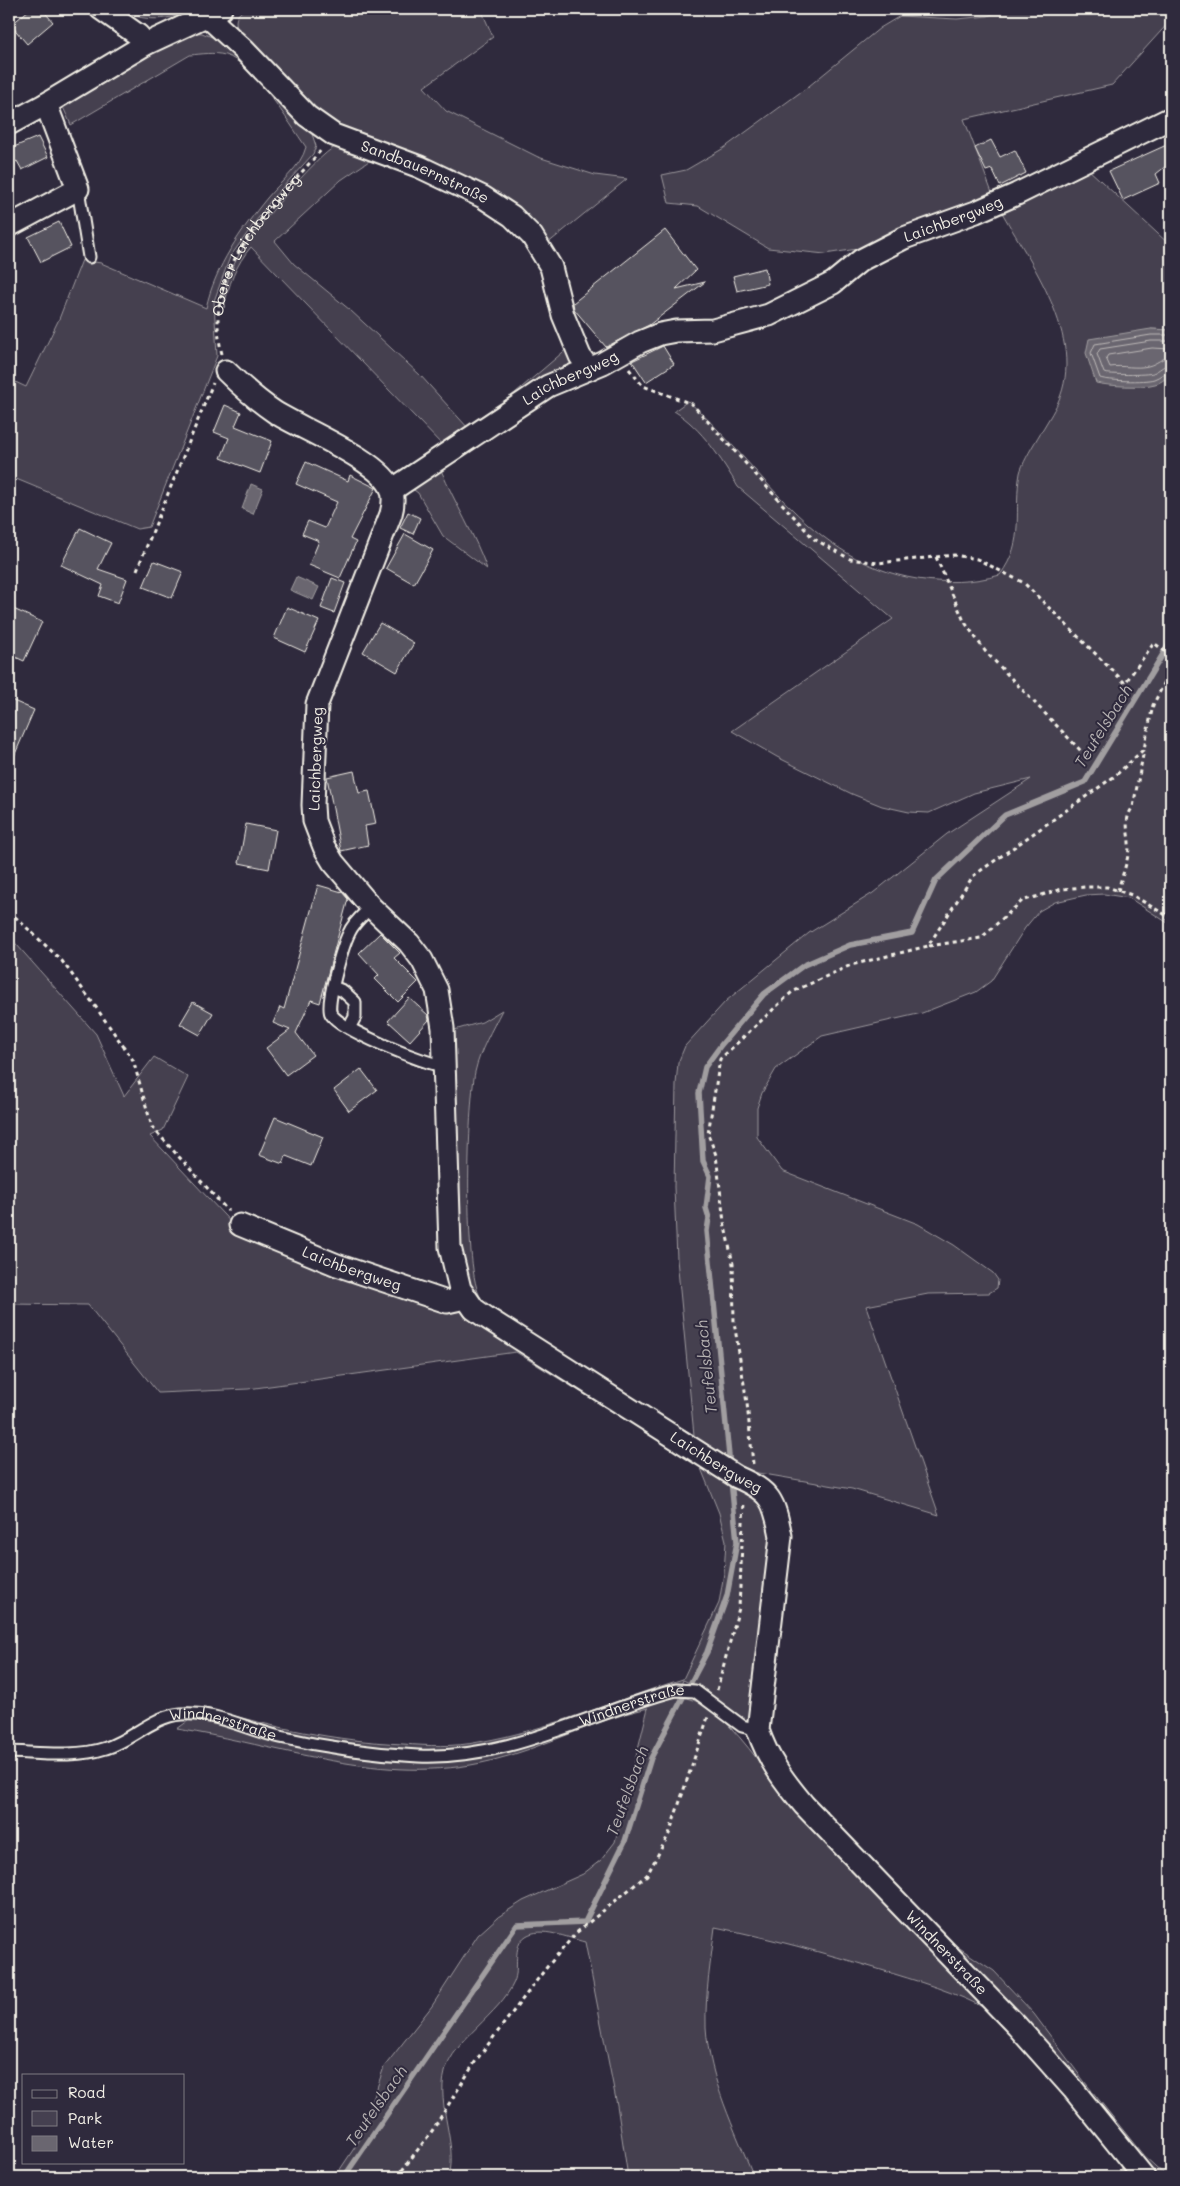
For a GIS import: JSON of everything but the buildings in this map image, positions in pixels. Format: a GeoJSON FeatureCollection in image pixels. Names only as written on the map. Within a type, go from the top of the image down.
{"type":"FeatureCollection","features":[{"type":"Feature","properties":{"kind":"street"},"geometry":{"type":"LineString","coordinates":[[101,9],[138,35],[146,44]]}},
{"type":"Feature","properties":{"kind":"street","name":"Sandbauernstraße"},"geometry":{"type":"LineString","coordinates":[[9,124],[146,44],[214,12],[244,50],[307,116],[334,135],[420,167],[483,197],[512,216],[532,236],[550,267],[563,315],[580,356],[589,369]]}},
{"type":"Feature","properties":{"kind":"street"},"geometry":{"type":"LineString","coordinates":[[9,226],[78,189],[46,104]]}},
{"type":"Feature","properties":{"kind":"street","name":"Laichbergweg"},"geometry":{"type":"LineString","coordinates":[[758,1730],[781,1536],[776,1508],[770,1497],[487,1318],[465,1298],[457,1280],[450,1247],[441,1010],[430,975],[409,943],[371,907],[333,862],[318,833],[313,805],[316,714],[327,675],[391,514],[393,507],[392,490],[548,386],[589,369],[660,334],[676,331],[713,330],[769,315],[832,283],[861,260],[904,238],[976,212],[1017,194],[1171,118]]}},
{"type":"Feature","properties":{"kind":"street"},"geometry":{"type":"LineString","coordinates":[[226,371],[238,383],[277,413],[352,453],[385,480],[392,490]]}},
{"type":"Feature","properties":{"kind":"street","name":"Laichbergweg"},"geometry":{"type":"LineString","coordinates":[[240,1225],[290,1248],[447,1302],[465,1298]]}},
{"type":"Feature","properties":{"kind":"street","name":"Windnerstraße"},"geometry":{"type":"LineString","coordinates":[[758,1730],[765,1751],[780,1776],[804,1805],[1018,2026],[1073,2089],[1144,2177]]}},
{"type":"Feature","properties":{"kind":"lane"},"geometry":{"type":"LineString","coordinates":[[78,189],[89,257]]}},
{"type":"Feature","properties":{"kind":"lane"},"geometry":{"type":"LineString","coordinates":[[371,907],[354,924],[349,933],[333,987],[329,1010],[331,1016],[349,1028],[416,1060],[444,1066]]}},
{"type":"Feature","properties":{"kind":"lane"},"geometry":{"type":"LineString","coordinates":[[333,987],[343,991],[355,1002],[355,1016],[349,1028]]}},
{"type":"Feature","properties":{"kind":"lane","name":"Windnerstraße"},"geometry":{"type":"LineString","coordinates":[[9,1752],[80,1754],[106,1749],[126,1740],[153,1723],[181,1714],[220,1719],[280,1737],[369,1751],[417,1756],[477,1754],[548,1735],[676,1690],[695,1692],[742,1726],[758,1730]]}},
{"type":"Feature","properties":{"kind":"path","name":"Oberer Laichbergweg"},"geometry":{"type":"LineString","coordinates":[[226,371],[219,326],[220,298],[230,266],[252,231],[283,192],[334,135]]}},
{"type":"Feature","properties":{"kind":"path"},"geometry":{"type":"LineString","coordinates":[[618,355],[643,386],[692,404],[814,539],[850,559],[878,563],[954,555],[977,559],[1024,583],[1125,683],[1154,643],[1171,656]]}},
{"type":"Feature","properties":{"kind":"path"},"geometry":{"type":"LineString","coordinates":[[137,570],[206,397],[214,382],[226,371]]}},
{"type":"Feature","properties":{"kind":"path"},"geometry":{"type":"LineString","coordinates":[[936,557],[964,622],[985,651],[1080,751]]}},
{"type":"Feature","properties":{"kind":"path"},"geometry":{"type":"LineString","coordinates":[[1118,891],[1129,848],[1126,834],[1127,815],[1133,807],[1153,705],[1171,670]]}},
{"type":"Feature","properties":{"kind":"path"},"geometry":{"type":"LineString","coordinates":[[928,946],[973,876],[1115,776],[1144,749]]}},
{"type":"Feature","properties":{"kind":"path"},"geometry":{"type":"LineString","coordinates":[[398,2177],[432,2131],[477,2059],[576,1933],[647,1875],[669,1834],[699,1740],[714,1704],[739,1608],[744,1495],[736,1475],[754,1463],[734,1322],[733,1264],[724,1222],[716,1155],[708,1134],[720,1059],[792,992],[851,964],[928,946],[981,938],[1022,901],[1062,889],[1085,886],[1107,888],[1132,895],[1171,918]]}},
{"type":"Feature","properties":{"kind":"path"},"geometry":{"type":"LineString","coordinates":[[9,911],[62,961],[133,1060],[152,1126],[240,1225]]}},
{"type":"Feature","properties":{"kind":"green space"},"geometry":{"type":"Polygon","coordinates":[[[117,9],[196,9],[176,16],[156,19],[137,17],[117,9]]]}},
{"type":"Feature","properties":{"kind":"green space"},"geometry":{"type":"Polygon","coordinates":[[[245,9],[481,9],[493,37],[424,87],[446,111],[538,157],[595,175],[627,179],[547,244],[342,130],[302,99],[238,31],[237,18],[245,9]]]}},
{"type":"Feature","properties":{"kind":"green space"},"geometry":{"type":"Polygon","coordinates":[[[1002,9],[1171,9],[1171,20],[1112,85],[964,119],[994,198],[857,249],[825,254],[768,248],[698,206],[669,203],[662,175],[686,170],[724,148],[809,86],[880,28],[900,16],[957,19],[988,16],[1002,9]]]}},
{"type":"Feature","properties":{"kind":"green space"},"geometry":{"type":"Polygon","coordinates":[[[190,32],[202,33],[224,42],[311,131],[316,146],[313,154],[272,199],[230,257],[214,301],[217,356],[149,527],[137,529],[9,476],[9,379],[26,387],[59,319],[82,260],[101,263],[206,308],[216,278],[230,250],[267,198],[300,161],[306,147],[270,95],[247,69],[236,60],[221,54],[190,55],[71,125],[63,107],[68,101],[190,32]]]}},
{"type":"Feature","properties":{"kind":"green space"},"geometry":{"type":"Polygon","coordinates":[[[335,147],[379,158],[435,180],[463,193],[509,221],[524,234],[533,247],[542,267],[548,289],[539,264],[529,245],[501,219],[433,181],[403,169],[369,161],[341,180],[275,241],[294,264],[350,310],[420,375],[468,428],[515,393],[569,347],[573,356],[568,369],[512,399],[444,447],[251,247],[233,276],[224,308],[226,287],[236,259],[246,244],[301,178],[335,147]]]}},
{"type":"Feature","properties":{"kind":"green space"},"geometry":{"type":"Polygon","coordinates":[[[1087,168],[1171,246],[1171,330],[1151,329],[1120,384],[1136,386],[1169,376],[1171,368],[1171,898],[1165,919],[1171,922],[1171,925],[1129,898],[1104,894],[1086,895],[1055,902],[1039,911],[1025,928],[991,981],[976,992],[922,1013],[822,1036],[776,1069],[762,1093],[757,1108],[757,1137],[782,1171],[918,1224],[954,1245],[993,1273],[998,1280],[997,1288],[989,1293],[928,1294],[866,1306],[939,1515],[852,1489],[758,1473],[724,1461],[488,1314],[459,1272],[451,1031],[482,1022],[502,1010],[477,1064],[470,1118],[469,1224],[471,1257],[475,1282],[481,1298],[497,1314],[518,1330],[694,1435],[677,1259],[674,1187],[676,1084],[678,1063],[685,1046],[726,1001],[809,933],[873,893],[947,834],[1031,779],[974,793],[929,813],[909,812],[882,806],[852,794],[777,757],[732,731],[893,619],[738,487],[702,435],[694,426],[674,411],[688,401],[791,508],[818,532],[847,553],[880,569],[917,579],[938,581],[979,580],[1000,575],[1008,562],[1016,537],[1018,487],[1022,466],[1058,402],[1065,378],[1065,352],[1060,327],[1051,302],[1026,253],[1000,209],[1087,168]]]}},
{"type":"Feature","properties":{"kind":"green space"},"geometry":{"type":"Polygon","coordinates":[[[441,470],[487,569],[443,536],[418,493],[411,488],[428,474],[441,470]]]}},
{"type":"Feature","properties":{"kind":"green space"},"geometry":{"type":"Polygon","coordinates":[[[9,936],[96,1034],[124,1096],[154,1057],[188,1077],[163,1130],[150,1136],[238,1230],[462,1310],[760,1502],[771,1530],[768,1572],[749,1721],[745,1722],[737,1717],[707,1691],[683,1680],[681,1685],[483,1748],[418,1752],[296,1736],[201,1711],[206,1708],[279,1727],[353,1740],[432,1746],[461,1745],[505,1737],[556,1722],[683,1679],[719,1603],[724,1573],[726,1541],[719,1513],[700,1466],[516,1352],[248,1389],[158,1393],[88,1305],[9,1304],[9,936]]]}},
{"type":"Feature","properties":{"kind":"green space"},"geometry":{"type":"Polygon","coordinates":[[[670,1696],[683,1697],[702,1704],[713,1711],[729,1726],[796,1807],[992,2012],[951,1993],[907,1978],[797,1946],[715,1927],[706,2002],[708,2046],[717,2085],[754,2177],[628,2177],[617,2105],[585,1942],[547,1932],[532,1933],[521,1940],[517,1951],[516,1976],[507,1994],[457,2049],[445,2072],[443,2098],[451,2151],[449,2177],[335,2177],[359,2141],[384,2067],[432,2006],[478,1935],[498,1917],[523,1901],[583,1874],[601,1860],[615,1842],[648,1708],[628,1713],[530,1749],[490,1761],[450,1768],[372,1767],[332,1761],[177,1729],[192,1718],[316,1746],[488,1755],[508,1751],[670,1696]]]}},
{"type":"Feature","properties":{"kind":"green space"},"geometry":{"type":"Polygon","coordinates":[[[943,1937],[994,1971],[1034,2014],[1143,2155],[1167,2177],[1155,2177],[1136,2159],[943,1937]]]}},
{"type":"Feature","properties":{"kind":"water"},"geometry":{"type":"Polygon","coordinates":[[[1151,329],[1171,330],[1171,368],[1169,376],[1157,383],[1142,386],[1117,386],[1096,383],[1086,353],[1089,339],[1151,329]]]}},
{"type":"Feature","properties":{"kind":"water"},"geometry":{"type":"Polygon","coordinates":[[[251,484],[263,489],[253,514],[242,509],[251,484]]]}},
{"type":"Feature","properties":{"kind":"water"},"geometry":{"type":"Polygon","coordinates":[[[296,577],[319,587],[313,600],[290,590],[296,577]]]}},
{"type":"Feature","properties":{"kind":"waterway","name":"Teufelsbach"},"geometry":{"type":"LineString","coordinates":[[730,1466],[707,1231],[709,1218],[706,1208],[710,1176],[703,1161],[699,1093],[705,1067],[764,994],[804,965],[850,945],[912,933],[936,880],[1005,815],[1085,782],[1171,641]]}},
{"type":"Feature","properties":{"kind":"waterway","name":"Teufelsbach"},"geometry":{"type":"LineString","coordinates":[[344,2177],[517,1925],[585,1922],[625,1841],[651,1758],[707,1652],[727,1596],[737,1542],[731,1480]]}}]}
